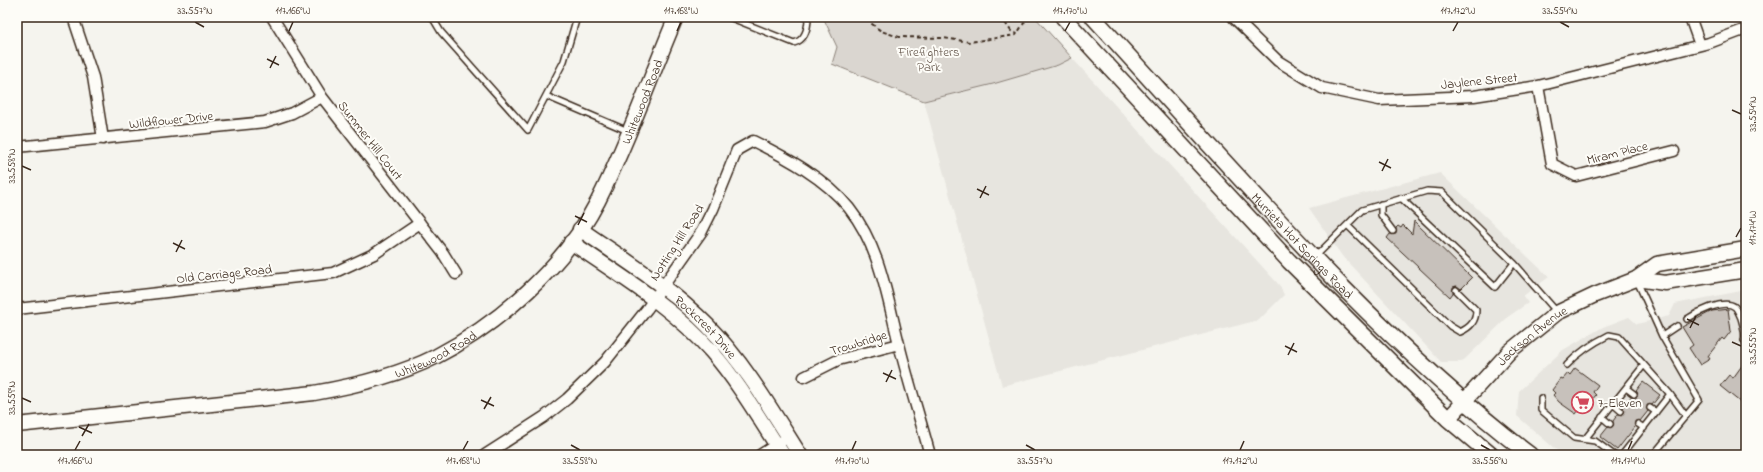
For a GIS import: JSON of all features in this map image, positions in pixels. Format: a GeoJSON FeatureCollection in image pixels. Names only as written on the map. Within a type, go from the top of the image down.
{"type":"FeatureCollection","features":[{"type":"Feature","properties":{"kind":"main road","name":"Whitewood Road"},"geometry":{"type":"LineString","coordinates":[[17,425],[314,393],[346,388],[393,374],[434,357],[471,336],[504,311],[536,283],[555,263],[598,202],[676,17]]}},
{"type":"Feature","properties":{"kind":"main road","name":"Murrieta Hot Springs Road"},"geometry":{"type":"LineString","coordinates":[[1063,17],[1289,261],[1448,419],[1490,455]]}},
{"type":"Feature","properties":{"kind":"main road","name":"Murrieta Hot Springs Road"},"geometry":{"type":"LineString","coordinates":[[1093,17],[1314,257],[1374,318],[1464,402],[1530,455]]}},
{"type":"Feature","properties":{"kind":"main road"},"geometry":{"type":"LineString","coordinates":[[1216,181],[1225,182],[1230,186],[1291,250],[1305,259],[1314,257]]}},
{"type":"Feature","properties":{"kind":"main road","name":"Rockcrest Drive"},"geometry":{"type":"LineString","coordinates":[[580,229],[691,310],[719,339],[746,372],[800,455]]}},
{"type":"Feature","properties":{"kind":"main road","name":"Rockcrest Drive"},"geometry":{"type":"LineString","coordinates":[[571,242],[654,299],[682,321],[712,352],[741,391],[779,450]]}},
{"type":"Feature","properties":{"kind":"main road","name":"Jackson Avenue"},"geometry":{"type":"LineString","coordinates":[[1448,419],[1510,351],[1557,313],[1595,295],[1636,279],[1657,264],[1746,249]]}},
{"type":"Feature","properties":{"kind":"main road","name":"Jackson Avenue"},"geometry":{"type":"LineString","coordinates":[[1636,279],[1665,283],[1746,270]]}},
{"type":"Feature","properties":{"kind":"street"},"geometry":{"type":"LineString","coordinates":[[73,17],[93,77],[103,139]]}},
{"type":"Feature","properties":{"kind":"street","name":"Summer Hill Court"},"geometry":{"type":"LineString","coordinates":[[272,17],[322,97],[443,253],[456,274]]}},
{"type":"Feature","properties":{"kind":"street","name":"Jaylene Street"},"geometry":{"type":"LineString","coordinates":[[1233,17],[1278,60],[1322,88],[1379,100],[1474,96],[1538,86],[1700,45],[1746,29]]}},
{"type":"Feature","properties":{"kind":"street"},"geometry":{"type":"LineString","coordinates":[[1690,17],[1700,45]]}},
{"type":"Feature","properties":{"kind":"street","name":"Miram Place"},"geometry":{"type":"LineString","coordinates":[[1538,86],[1552,164],[1576,176],[1674,151]]}},
{"type":"Feature","properties":{"kind":"street","name":"Wildflower Drive"},"geometry":{"type":"LineString","coordinates":[[17,147],[265,122],[292,113],[322,97]]}},
{"type":"Feature","properties":{"kind":"street","name":"Notting Hill Road"},"geometry":{"type":"LineString","coordinates":[[485,455],[544,417],[567,399],[605,362],[654,299],[702,231],[713,210],[737,150],[753,141],[785,157],[832,190],[849,208],[861,226],[873,250],[883,278],[898,344],[930,455]]}},
{"type":"Feature","properties":{"kind":"street","name":"Old Carriage Road"},"geometry":{"type":"LineString","coordinates":[[17,309],[333,273],[374,254],[420,223]]}},
{"type":"Feature","properties":{"kind":"street","name":"Trowbridge"},"geometry":{"type":"LineString","coordinates":[[804,377],[838,360],[898,344]]}},
{"type":"Feature","properties":{"kind":"street"},"geometry":{"type":"LineString","coordinates":[[760,455],[779,450],[788,437]]}},
{"type":"Feature","properties":{"kind":"lane"},"geometry":{"type":"LineString","coordinates":[[432,17],[441,32],[528,130],[564,60],[577,17]]}},
{"type":"Feature","properties":{"kind":"lane"},"geometry":{"type":"LineString","coordinates":[[729,17],[794,43],[800,42],[804,37],[808,17]]}},
{"type":"Feature","properties":{"kind":"lane"},"geometry":{"type":"LineString","coordinates":[[546,96],[629,131]]}},
{"type":"Feature","properties":{"kind":"lane"},"geometry":{"type":"LineString","coordinates":[[1314,257],[1362,210],[1427,191],[1442,192],[1514,264],[1557,313]]}},
{"type":"Feature","properties":{"kind":"lane"},"geometry":{"type":"LineString","coordinates":[[1401,198],[1495,287],[1514,264]]}},
{"type":"Feature","properties":{"kind":"lane"},"geometry":{"type":"LineString","coordinates":[[1381,204],[1381,215],[1393,231]]}},
{"type":"Feature","properties":{"kind":"lane"},"geometry":{"type":"LineString","coordinates":[[1347,225],[1450,326],[1460,332],[1472,324],[1476,318],[1476,310],[1456,290]]}},
{"type":"Feature","properties":{"kind":"lane"},"geometry":{"type":"LineString","coordinates":[[1636,279],[1662,336],[1699,400],[1653,455]]}},
{"type":"Feature","properties":{"kind":"lane"},"geometry":{"type":"LineString","coordinates":[[1687,319],[1700,311],[1709,308],[1732,305],[1736,308],[1742,322],[1745,335],[1744,340]]}},
{"type":"Feature","properties":{"kind":"lane"},"geometry":{"type":"LineString","coordinates":[[1662,336],[1677,326]]}},
{"type":"Feature","properties":{"kind":"lane"},"geometry":{"type":"LineString","coordinates":[[1567,365],[1580,352],[1609,335],[1614,335],[1622,341],[1670,394],[1686,416]]}},
{"type":"Feature","properties":{"kind":"lane"},"geometry":{"type":"LineString","coordinates":[[1585,439],[1644,365]]}},
{"type":"Feature","properties":{"kind":"lane"},"geometry":{"type":"LineString","coordinates":[[1626,388],[1634,394]]}},
{"type":"Feature","properties":{"kind":"lane"},"geometry":{"type":"LineString","coordinates":[[1622,455],[1670,394]]}},
{"type":"Feature","properties":{"kind":"lane"},"geometry":{"type":"LineString","coordinates":[[1541,398],[1541,410],[1545,415],[1574,438],[1595,441],[1614,455]]}},
{"type":"Feature","properties":{"kind":"lane"},"geometry":{"type":"LineString","coordinates":[[1613,404],[1621,411]]}},
{"type":"Feature","properties":{"kind":"lane"},"geometry":{"type":"LineString","coordinates":[[1650,408],[1656,412]]}},
{"type":"Feature","properties":{"kind":"lane"},"geometry":{"type":"LineString","coordinates":[[1602,417],[1610,424]]}},
{"type":"Feature","properties":{"kind":"lane"},"geometry":{"type":"LineString","coordinates":[[1638,424],[1644,428]]}},
{"type":"Feature","properties":{"kind":"lane"},"geometry":{"type":"LineString","coordinates":[[1627,437],[1633,442]]}},
{"type":"Feature","properties":{"kind":"path"},"geometry":{"type":"LineString","coordinates":[[869,17],[872,24],[881,31],[899,37],[943,38],[970,42],[1008,38],[1017,34],[1028,17]]}},
{"type":"Feature","properties":{"kind":"path"},"geometry":{"type":"LineString","coordinates":[[1001,17],[1011,31],[1017,34]]}},
{"type":"Feature","properties":{"kind":"shaded area"},"geometry":{"type":"Polygon","coordinates":[[[1072,58],[1280,286],[1284,295],[1259,320],[1002,386],[924,101],[993,84],[1058,65],[1072,58]]]}},
{"type":"Feature","properties":{"kind":"shaded area"},"geometry":{"type":"Polygon","coordinates":[[[1440,173],[1549,277],[1523,296],[1528,303],[1509,316],[1462,362],[1441,362],[1342,256],[1309,208],[1440,173]]]}},
{"type":"Feature","properties":{"kind":"shaded area"},"geometry":{"type":"Polygon","coordinates":[[[1746,290],[1746,455],[1562,455],[1517,416],[1519,391],[1563,350],[1603,327],[1629,317],[1637,324],[1669,316],[1675,304],[1746,290]]]}},
{"type":"Feature","properties":{"kind":"green space","name":"Firefighters Park"},"geometry":{"type":"Polygon","coordinates":[[[823,17],[1035,17],[1072,58],[1058,65],[993,84],[924,101],[832,64],[837,47],[823,17]]]}},
{"type":"Feature","properties":{"kind":"building"},"geometry":{"type":"Polygon","coordinates":[[[1414,221],[1472,278],[1461,289],[1457,286],[1453,287],[1453,293],[1450,297],[1387,238],[1390,234],[1396,234],[1396,228],[1398,226],[1401,228],[1403,225],[1412,234],[1414,221]]]}},
{"type":"Feature","properties":{"kind":"building"},"geometry":{"type":"Polygon","coordinates":[[[1728,309],[1731,331],[1724,340],[1722,338],[1708,356],[1710,359],[1700,365],[1689,348],[1693,345],[1682,327],[1712,311],[1728,309]]]}},
{"type":"Feature","properties":{"kind":"building"},"geometry":{"type":"Polygon","coordinates":[[[1746,360],[1746,407],[1720,386],[1729,375],[1733,378],[1746,360]]]}},
{"type":"Feature","properties":{"kind":"building"},"geometry":{"type":"Polygon","coordinates":[[[1575,368],[1598,385],[1593,392],[1596,395],[1588,405],[1585,402],[1576,414],[1559,402],[1553,395],[1555,393],[1552,390],[1561,378],[1563,379],[1568,373],[1570,375],[1575,368]]]}},
{"type":"Feature","properties":{"kind":"building"},"geometry":{"type":"Polygon","coordinates":[[[1643,382],[1660,395],[1652,405],[1647,405],[1648,411],[1640,421],[1635,421],[1635,427],[1617,450],[1600,437],[1608,427],[1613,426],[1613,421],[1618,414],[1624,413],[1623,408],[1631,397],[1637,397],[1636,391],[1643,382]]]}},
{"type":"Feature","properties":{"kind":"place","name":"7-Eleven"},"geometry":{"type":"Point","coordinates":[1582,402]}}]}
